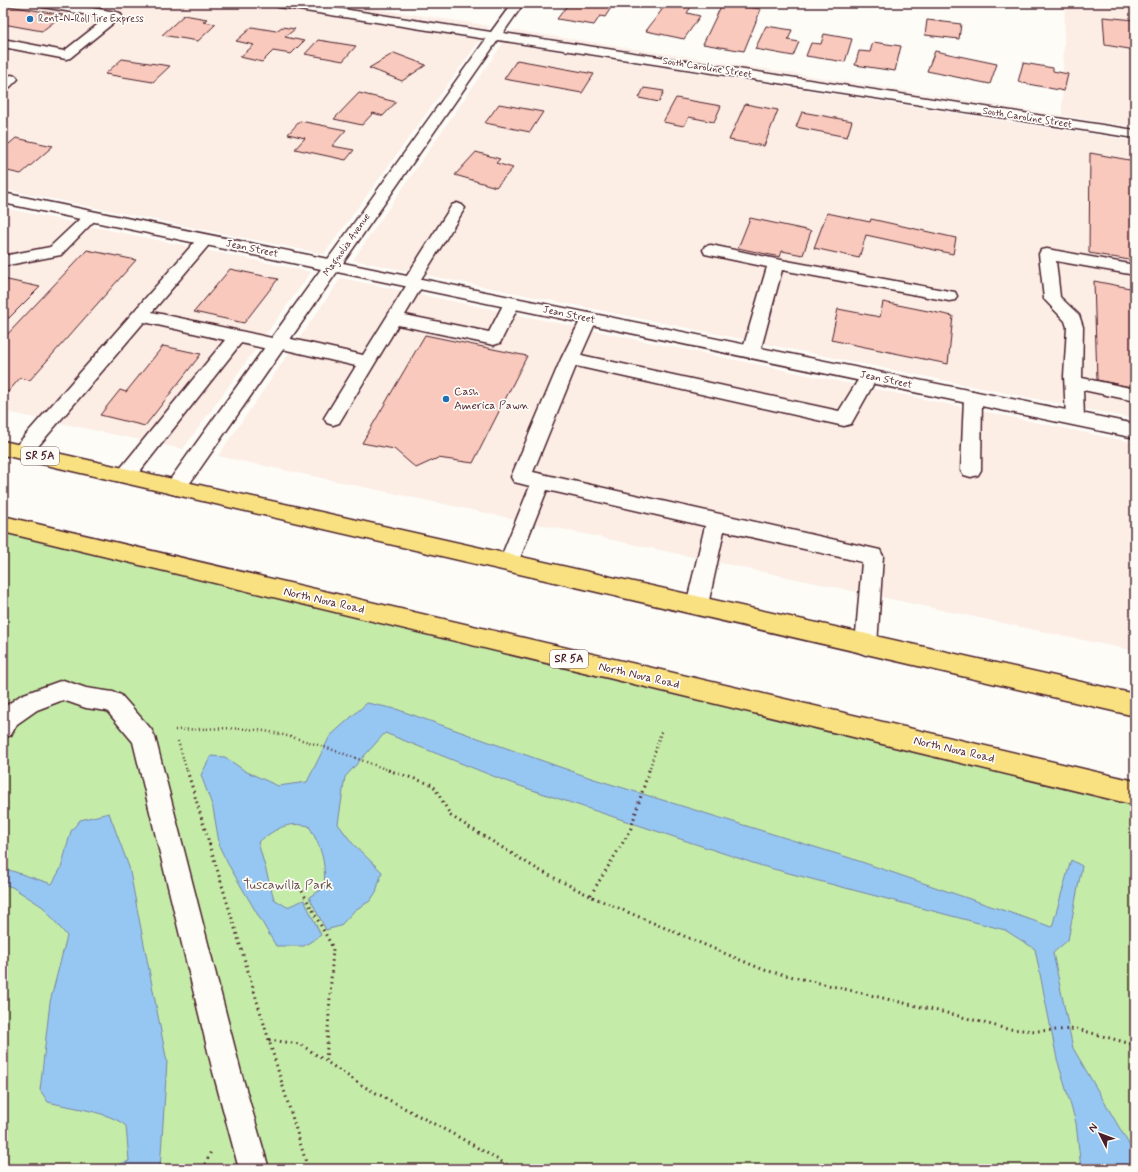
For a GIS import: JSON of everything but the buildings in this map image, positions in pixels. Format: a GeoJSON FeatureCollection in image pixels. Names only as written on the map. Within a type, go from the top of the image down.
{"type":"FeatureCollection","features":[{"type":"Feature","properties":{"kind":"main road","name":"SR 5A"},"geometry":{"type":"LineString","coordinates":[[13,450],[1135,705]]}},
{"type":"Feature","properties":{"kind":"main road","name":"North Nova Road"},"geometry":{"type":"LineString","coordinates":[[3,524],[1135,793]]}},
{"type":"Feature","properties":{"kind":"street","name":"South Caroline Street"},"geometry":{"type":"LineString","coordinates":[[279,3],[1135,134]]}},
{"type":"Feature","properties":{"kind":"street","name":"Magnolia Avenue"},"geometry":{"type":"LineString","coordinates":[[176,487],[518,3]]}},
{"type":"Feature","properties":{"kind":"street","name":"Jean Street"},"geometry":{"type":"LineString","coordinates":[[3,198],[1135,431]]}},
{"type":"Feature","properties":{"kind":"lane"},"geometry":{"type":"LineString","coordinates":[[3,43],[66,55],[116,16],[44,3]]}},
{"type":"Feature","properties":{"kind":"lane"},"geometry":{"type":"LineString","coordinates":[[333,418],[394,318],[457,208]]}},
{"type":"Feature","properties":{"kind":"lane"},"geometry":{"type":"LineString","coordinates":[[3,261],[55,251],[91,216]]}},
{"type":"Feature","properties":{"kind":"lane"},"geometry":{"type":"LineString","coordinates":[[13,450],[140,315],[205,240]]}},
{"type":"Feature","properties":{"kind":"lane"},"geometry":{"type":"LineString","coordinates":[[711,250],[776,264],[949,296]]}},
{"type":"Feature","properties":{"kind":"lane"},"geometry":{"type":"LineString","coordinates":[[1075,418],[1073,382],[1075,327],[1073,319],[1052,299],[1047,254],[1135,270]]}},
{"type":"Feature","properties":{"kind":"lane"},"geometry":{"type":"LineString","coordinates":[[751,352],[776,264]]}},
{"type":"Feature","properties":{"kind":"lane"},"geometry":{"type":"LineString","coordinates":[[394,318],[494,339],[512,303]]}},
{"type":"Feature","properties":{"kind":"lane"},"geometry":{"type":"LineString","coordinates":[[140,315],[366,362]]}},
{"type":"Feature","properties":{"kind":"lane"},"geometry":{"type":"LineString","coordinates":[[589,319],[570,359],[521,477],[873,556],[866,644]]}},
{"type":"Feature","properties":{"kind":"lane"},"geometry":{"type":"LineString","coordinates":[[126,475],[237,336]]}},
{"type":"Feature","properties":{"kind":"lane"},"geometry":{"type":"LineString","coordinates":[[570,359],[844,418],[869,376]]}},
{"type":"Feature","properties":{"kind":"lane"},"geometry":{"type":"LineString","coordinates":[[1073,382],[1135,395]]}},
{"type":"Feature","properties":{"kind":"lane"},"geometry":{"type":"LineString","coordinates":[[971,470],[973,398]]}},
{"type":"Feature","properties":{"kind":"lane"},"geometry":{"type":"LineString","coordinates":[[509,562],[541,482]]}},
{"type":"Feature","properties":{"kind":"lane"},"geometry":{"type":"LineString","coordinates":[[697,605],[716,521]]}},
{"type":"Feature","properties":{"kind":"lane"},"geometry":{"type":"LineString","coordinates":[[3,727],[9,717],[29,702],[63,690],[86,698],[113,702],[143,738],[225,1064],[254,1169]]}},
{"type":"Feature","properties":{"kind":"path"},"geometry":{"type":"LineString","coordinates":[[175,730],[217,728],[270,732],[364,761],[433,785],[451,816],[538,869],[625,912],[764,970],[955,1015],[1007,1029],[1077,1029],[1135,1045]]}},
{"type":"Feature","properties":{"kind":"path"},"geometry":{"type":"LineString","coordinates":[[590,896],[630,831],[662,732]]}},
{"type":"Feature","properties":{"kind":"path"},"geometry":{"type":"LineString","coordinates":[[302,891],[333,948],[326,1062]]}},
{"type":"Feature","properties":{"kind":"path"},"geometry":{"type":"LineString","coordinates":[[269,1040],[300,1044],[363,1086],[466,1141],[514,1169]]}},
{"type":"Feature","properties":{"kind":"path"},"geometry":{"type":"LineString","coordinates":[[203,1169],[213,1148]]}},
{"type":"Feature","properties":{"kind":"shaded area"},"geometry":{"type":"Polygon","coordinates":[[[3,3],[242,3],[480,40],[324,254],[3,189],[3,3]]]}},
{"type":"Feature","properties":{"kind":"shaded area"},"geometry":{"type":"Polygon","coordinates":[[[317,3],[338,3],[490,26],[487,29],[317,3]]]}},
{"type":"Feature","properties":{"kind":"shaded area"},"geometry":{"type":"Polygon","coordinates":[[[1065,3],[1135,3],[1135,127],[511,32],[513,30],[1062,115],[1065,3]]]}},
{"type":"Feature","properties":{"kind":"shaded area"},"geometry":{"type":"Polygon","coordinates":[[[503,43],[1135,141],[1135,419],[353,260],[503,43]]]}},
{"type":"Feature","properties":{"kind":"shaded area"},"geometry":{"type":"Polygon","coordinates":[[[3,208],[311,272],[183,449],[3,411],[3,208]]]}},
{"type":"Feature","properties":{"kind":"shaded area"},"geometry":{"type":"Polygon","coordinates":[[[341,278],[1135,443],[1135,651],[218,456],[341,278]]]}},
{"type":"Feature","properties":{"kind":"green space","name":"Tuscawilla Park"},"geometry":{"type":"Polygon","coordinates":[[[3,524],[1135,793],[1135,1169],[3,1169],[3,524]]]}},
{"type":"Feature","properties":{"kind":"water"},"geometry":{"type":"Polygon","coordinates":[[[367,703],[396,709],[591,778],[847,857],[1052,927],[1071,860],[1082,866],[1068,940],[1053,953],[1073,1048],[1130,1146],[1135,1148],[1135,1169],[1081,1169],[1076,1123],[1057,1059],[1035,949],[1005,930],[762,866],[508,782],[385,733],[345,777],[338,824],[353,844],[382,872],[376,892],[370,901],[355,910],[340,926],[326,930],[309,897],[324,888],[324,863],[320,849],[309,826],[288,825],[270,833],[258,842],[274,899],[287,907],[304,900],[321,935],[304,946],[276,946],[220,848],[213,808],[201,775],[211,756],[225,757],[245,771],[278,786],[307,782],[330,736],[367,703]]]}},
{"type":"Feature","properties":{"kind":"water"},"geometry":{"type":"Polygon","coordinates":[[[109,813],[129,867],[167,1062],[160,1169],[106,1169],[129,1161],[126,1126],[99,1113],[48,1102],[40,1090],[50,1002],[67,936],[43,907],[12,887],[3,884],[3,868],[52,884],[61,868],[71,831],[80,820],[109,813]]]}},
{"type":"Feature","properties":{"kind":"place","name":"Rent-N-Roll Tire Express"},"geometry":{"type":"Point","coordinates":[30,19]}},
{"type":"Feature","properties":{"kind":"place","name":"Cash America Pawn"},"geometry":{"type":"Point","coordinates":[446,399]}}]}
